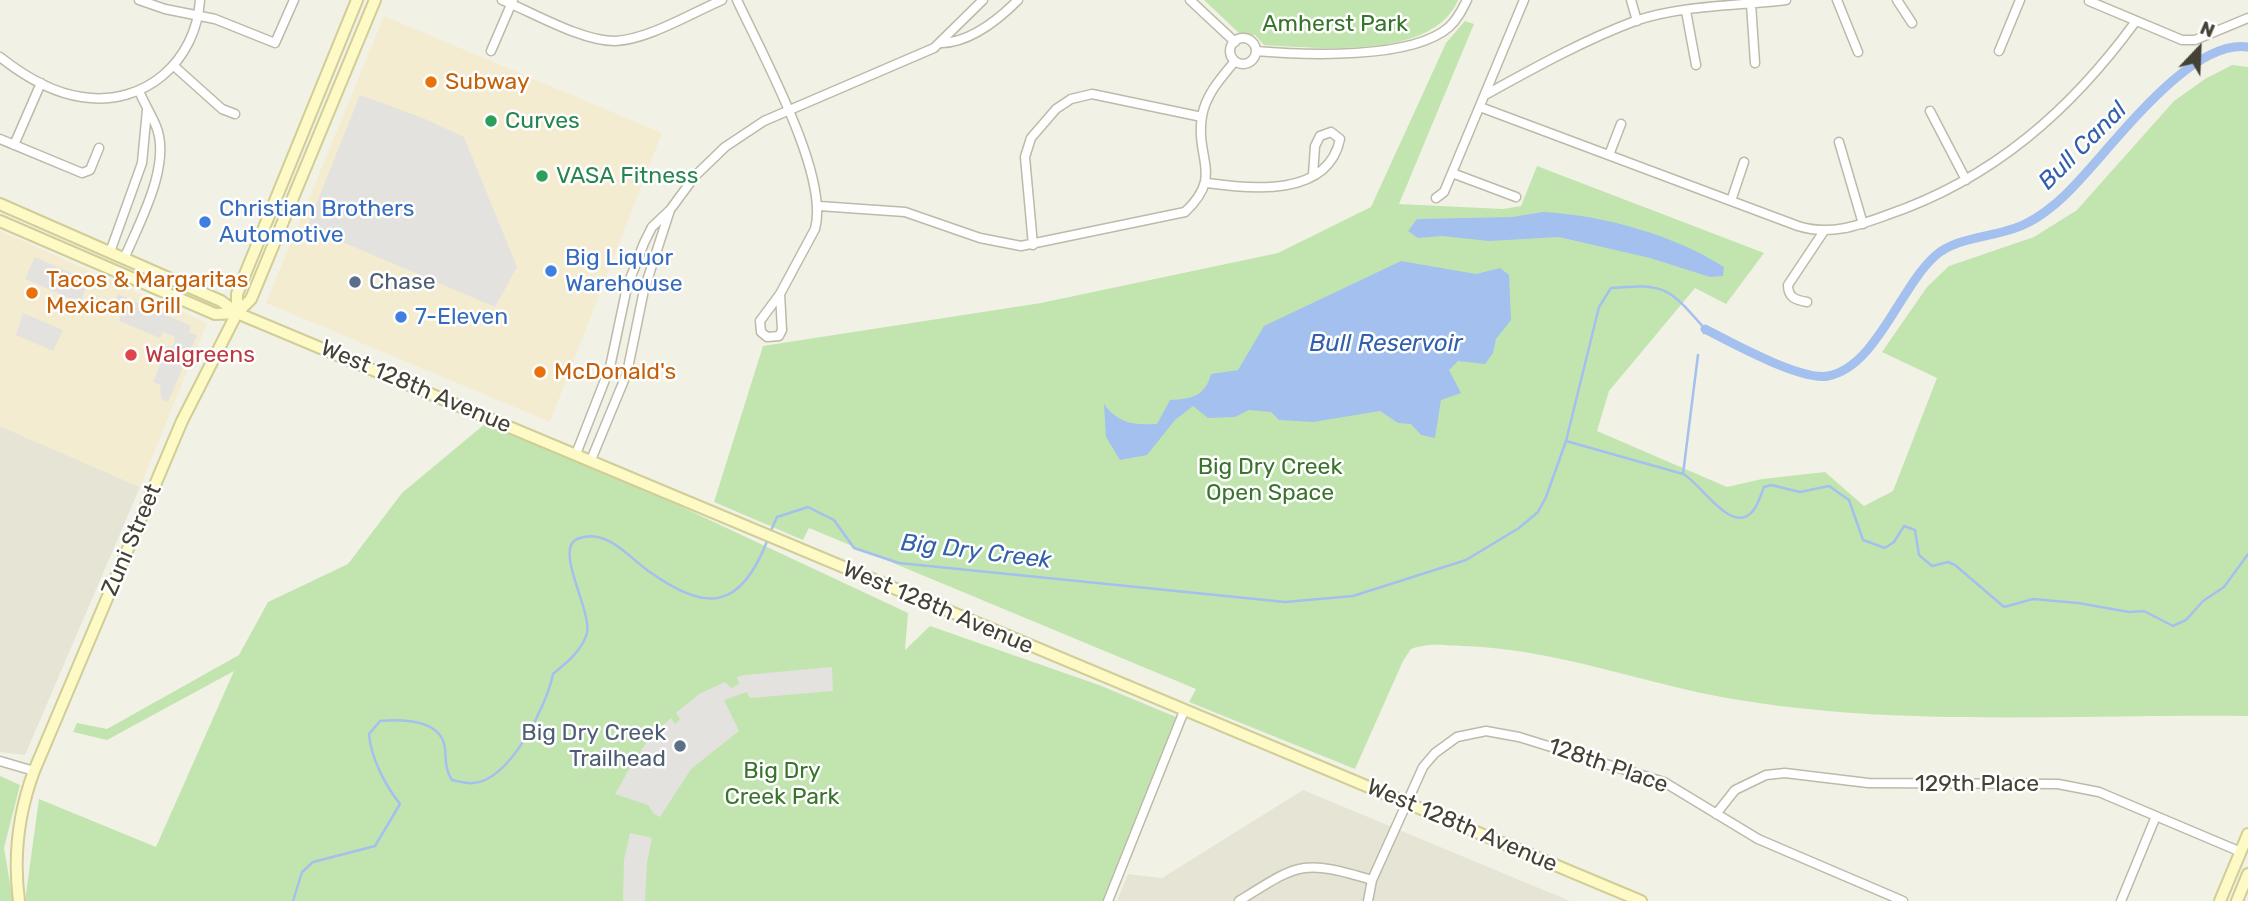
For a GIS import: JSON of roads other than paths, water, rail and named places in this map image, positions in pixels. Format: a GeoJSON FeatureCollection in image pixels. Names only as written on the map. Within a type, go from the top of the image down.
{"type":"FeatureCollection","features":[{"type":"Feature","properties":{"kind":"main road","name":"Zuni Street"},"geometry":{"type":"LineString","coordinates":[[237,313],[237,294],[357,0]]}},
{"type":"Feature","properties":{"kind":"main road","name":"Zuni Street"},"geometry":{"type":"LineString","coordinates":[[19,901],[16,840],[22,806],[34,771],[182,421],[237,313],[252,298],[375,0]]}},
{"type":"Feature","properties":{"kind":"main road"},"geometry":{"type":"LineString","coordinates":[[0,204],[221,301],[237,313]]}},
{"type":"Feature","properties":{"kind":"main road"},"geometry":{"type":"LineString","coordinates":[[0,221],[215,314],[237,313]]}},
{"type":"Feature","properties":{"kind":"main road","name":"West 128th Avenue"},"geometry":{"type":"LineString","coordinates":[[237,313],[1641,901]]}},
{"type":"Feature","properties":{"kind":"main road"},"geometry":{"type":"LineString","coordinates":[[2220,901],[2248,834]]}},
{"type":"Feature","properties":{"kind":"main road"},"geometry":{"type":"LineString","coordinates":[[2237,901],[2248,874]]}},
{"type":"Feature","properties":{"kind":"street"},"geometry":{"type":"LineString","coordinates":[[139,0],[232,25],[275,43],[294,0]]}},
{"type":"Feature","properties":{"kind":"street"},"geometry":{"type":"LineString","coordinates":[[0,57],[41,83],[85,98],[109,98],[139,91],[174,66],[185,52],[199,16],[200,0]]}},
{"type":"Feature","properties":{"kind":"street"},"geometry":{"type":"LineString","coordinates":[[502,0],[587,36],[614,41],[638,36],[722,0]]}},
{"type":"Feature","properties":{"kind":"street"},"geometry":{"type":"LineString","coordinates":[[737,0],[787,109],[817,189],[819,206],[815,229],[780,294],[760,321],[761,332],[767,337],[779,336],[782,330],[780,294]]}},
{"type":"Feature","properties":{"kind":"street"},"geometry":{"type":"LineString","coordinates":[[942,43],[948,33],[983,0]]}},
{"type":"Feature","properties":{"kind":"street"},"geometry":{"type":"LineString","coordinates":[[576,454],[613,360],[634,265],[652,227],[670,210],[714,157],[753,128],[787,109],[874,75],[942,43],[954,43],[974,33],[1018,0]]}},
{"type":"Feature","properties":{"kind":"street"},"geometry":{"type":"LineString","coordinates":[[1190,0],[1235,42]]}},
{"type":"Feature","properties":{"kind":"street"},"geometry":{"type":"LineString","coordinates":[[1256,51],[1355,54],[1427,40],[1443,32],[1456,19],[1467,0]]}},
{"type":"Feature","properties":{"kind":"street"},"geometry":{"type":"LineString","coordinates":[[1436,198],[1444,192],[1524,0]]}},
{"type":"Feature","properties":{"kind":"street"},"geometry":{"type":"LineString","coordinates":[[1630,0],[1637,21]]}},
{"type":"Feature","properties":{"kind":"street"},"geometry":{"type":"LineString","coordinates":[[1485,95],[1549,59],[1637,21],[1686,11],[1786,0]]}},
{"type":"Feature","properties":{"kind":"street"},"geometry":{"type":"LineString","coordinates":[[1837,0],[1858,52]]}},
{"type":"Feature","properties":{"kind":"street"},"geometry":{"type":"LineString","coordinates":[[1897,0],[1912,23]]}},
{"type":"Feature","properties":{"kind":"street"},"geometry":{"type":"LineString","coordinates":[[1998,51],[2020,0]]}},
{"type":"Feature","properties":{"kind":"street"},"geometry":{"type":"LineString","coordinates":[[2088,0],[2182,40],[2191,41],[2248,18]]}},
{"type":"Feature","properties":{"kind":"street"},"geometry":{"type":"LineString","coordinates":[[491,51],[512,2]]}},
{"type":"Feature","properties":{"kind":"street"},"geometry":{"type":"LineString","coordinates":[[1751,4],[1755,63]]}},
{"type":"Feature","properties":{"kind":"street"},"geometry":{"type":"LineString","coordinates":[[1686,11],[1696,65]]}},
{"type":"Feature","properties":{"kind":"street"},"geometry":{"type":"LineString","coordinates":[[1480,107],[1798,226],[1824,232],[1863,224],[1917,205],[1966,180],[2022,144],[2067,105],[2136,21]]}},
{"type":"Feature","properties":{"kind":"street"},"geometry":{"type":"LineString","coordinates":[[1246,39],[1253,43],[1256,51],[1251,61],[1243,64],[1235,61],[1230,51],[1235,42],[1246,39]]}},
{"type":"Feature","properties":{"kind":"street"},"geometry":{"type":"LineString","coordinates":[[819,206],[898,211],[1009,246],[1033,245],[1185,212],[1202,196],[1207,183],[1202,117],[1208,96],[1235,61]]}},
{"type":"Feature","properties":{"kind":"street"},"geometry":{"type":"LineString","coordinates":[[174,66],[222,109],[235,114]]}},
{"type":"Feature","properties":{"kind":"street"},"geometry":{"type":"LineString","coordinates":[[14,145],[41,83]]}},
{"type":"Feature","properties":{"kind":"street"},"geometry":{"type":"LineString","coordinates":[[124,258],[157,175],[157,128],[139,91]]}},
{"type":"Feature","properties":{"kind":"street"},"geometry":{"type":"LineString","coordinates":[[1033,245],[1025,157],[1031,138],[1056,109],[1072,99],[1092,94],[1202,117]]}},
{"type":"Feature","properties":{"kind":"street"},"geometry":{"type":"LineString","coordinates":[[110,252],[142,163],[147,110]]}},
{"type":"Feature","properties":{"kind":"street"},"geometry":{"type":"LineString","coordinates":[[1930,111],[1966,180]]}},
{"type":"Feature","properties":{"kind":"street"},"geometry":{"type":"LineString","coordinates":[[1609,155],[1621,124]]}},
{"type":"Feature","properties":{"kind":"street"},"geometry":{"type":"LineString","coordinates":[[1207,183],[1246,188],[1289,187],[1313,175],[1338,150],[1340,139],[1331,132],[1320,136],[1315,146],[1313,175]]}},
{"type":"Feature","properties":{"kind":"street"},"geometry":{"type":"LineString","coordinates":[[0,139],[82,173],[90,170],[99,148]]}},
{"type":"Feature","properties":{"kind":"street"},"geometry":{"type":"LineString","coordinates":[[1839,142],[1863,224]]}},
{"type":"Feature","properties":{"kind":"street"},"geometry":{"type":"LineString","coordinates":[[1731,201],[1745,162]]}},
{"type":"Feature","properties":{"kind":"street"},"geometry":{"type":"LineString","coordinates":[[1452,173],[1516,197]]}},
{"type":"Feature","properties":{"kind":"street"},"geometry":{"type":"LineString","coordinates":[[591,460],[629,366],[645,290],[670,210]]}},
{"type":"Feature","properties":{"kind":"street"},"geometry":{"type":"LineString","coordinates":[[1807,302],[1793,299],[1788,285],[1824,232]]}},
{"type":"Feature","properties":{"kind":"street"},"geometry":{"type":"LineString","coordinates":[[613,360],[629,366]]}},
{"type":"Feature","properties":{"kind":"street"},"geometry":{"type":"LineString","coordinates":[[1108,901],[1184,711]]}},
{"type":"Feature","properties":{"kind":"street","name":"128th Place"},"geometry":{"type":"LineString","coordinates":[[1368,901],[1372,880],[1423,767],[1435,753],[1457,737],[1486,731],[1519,737],[1664,782],[1758,839],[1903,901]]}},
{"type":"Feature","properties":{"kind":"street"},"geometry":{"type":"LineString","coordinates":[[0,761],[34,771]]}},
{"type":"Feature","properties":{"kind":"street","name":"129th Place"},"geometry":{"type":"LineString","coordinates":[[1716,814],[1729,796],[1750,780],[1786,774],[1868,783],[2078,786],[2241,852]]}},
{"type":"Feature","properties":{"kind":"street"},"geometry":{"type":"LineString","coordinates":[[2121,901],[2156,816]]}},
{"type":"Feature","properties":{"kind":"street"},"geometry":{"type":"LineString","coordinates":[[1238,901],[1283,872],[1303,867],[1332,868],[1372,880]]}},
{"type":"Feature","properties":{"kind":"water"},"geometry":{"type":"Polygon","coordinates":[[[1543,212],[1590,217],[1661,236],[1724,267],[1723,276],[1710,277],[1650,258],[1559,237],[1489,241],[1442,236],[1418,238],[1408,231],[1417,219],[1512,217],[1543,212]]]}},
{"type":"Feature","properties":{"kind":"water","name":"Bull Reservoir"},"geometry":{"type":"Polygon","coordinates":[[[1401,261],[1476,274],[1500,268],[1509,275],[1511,320],[1496,339],[1493,353],[1485,364],[1458,361],[1449,370],[1461,393],[1441,400],[1435,438],[1421,435],[1411,424],[1398,423],[1380,411],[1313,422],[1279,420],[1271,412],[1249,410],[1235,417],[1208,418],[1193,406],[1175,420],[1147,455],[1120,460],[1106,437],[1104,404],[1115,416],[1127,422],[1157,424],[1170,400],[1185,399],[1201,392],[1211,374],[1238,370],[1264,326],[1401,261]]]}},
{"type":"Feature","properties":{"kind":"waterway","name":"Bull Canal"},"geometry":{"type":"LineString","coordinates":[[1705,329],[1801,373],[1828,376],[1845,370],[1874,342],[1922,270],[1935,256],[1966,240],[2014,229],[2051,208],[2174,80],[2199,61],[2224,49],[2248,47]]}},
{"type":"Feature","properties":{"kind":"waterway","name":"Big Dry Creek"},"geometry":{"type":"LineString","coordinates":[[770,533],[777,517],[808,507],[834,520],[854,548],[899,563],[1285,602],[1353,596],[1466,560],[1519,528],[1538,512],[1566,441],[1599,307],[1611,288],[1644,287],[1665,291],[1693,315],[1705,329],[1704,333]]}},
{"type":"Feature","properties":{"kind":"waterway","name":"Big Dry Creek"},"geometry":{"type":"LineString","coordinates":[[1698,355],[1683,474],[1716,505],[1735,517],[1744,517],[1752,512],[1764,487],[1771,485],[1800,492],[1829,486],[1849,500],[1863,540],[1885,548],[1894,542],[1904,526],[1915,530],[1919,555],[1932,566],[1948,562],[1955,565],[2004,607],[2033,599],[2078,603],[2129,612],[2144,611],[2173,626],[2186,620],[2203,601],[2224,587],[2248,554]]}},
{"type":"Feature","properties":{"kind":"waterway","name":"Big Dry Creek"},"geometry":{"type":"LineString","coordinates":[[1566,441],[1683,474]]}},
{"type":"Feature","properties":{"kind":"waterway","name":"Big Dry Creek"},"geometry":{"type":"LineString","coordinates":[[293,901],[302,872],[313,862],[375,846],[400,804],[380,771],[370,743],[369,734],[380,721],[409,721],[436,731],[442,738],[447,769],[452,780],[471,783],[487,779],[513,756],[535,722],[553,674],[577,651],[587,633],[584,610],[571,567],[571,545],[577,539],[587,536],[606,540],[668,584],[704,598],[720,598],[733,592],[746,580],[768,539]]}},
{"type":"Feature","properties":{"kind":"place","name":"Subway"},"geometry":{"type":"Point","coordinates":[431,82]}},
{"type":"Feature","properties":{"kind":"place","name":"Curves"},"geometry":{"type":"Point","coordinates":[491,121]}},
{"type":"Feature","properties":{"kind":"place","name":"VASA Fitness"},"geometry":{"type":"Point","coordinates":[542,176]}},
{"type":"Feature","properties":{"kind":"place","name":"Christian Brothers Automotive"},"geometry":{"type":"Point","coordinates":[205,222]}},
{"type":"Feature","properties":{"kind":"place","name":"Big Liquor Warehouse"},"geometry":{"type":"Point","coordinates":[551,271]}},
{"type":"Feature","properties":{"kind":"place","name":"Chase"},"geometry":{"type":"Point","coordinates":[355,282]}},
{"type":"Feature","properties":{"kind":"place","name":"Tacos & Margaritas Mexican Grill"},"geometry":{"type":"Point","coordinates":[32,293]}},
{"type":"Feature","properties":{"kind":"place","name":"7-Eleven"},"geometry":{"type":"Point","coordinates":[401,317]}},
{"type":"Feature","properties":{"kind":"place","name":"Walgreens"},"geometry":{"type":"Point","coordinates":[131,355]}},
{"type":"Feature","properties":{"kind":"place","name":"McDonald's"},"geometry":{"type":"Point","coordinates":[540,372]}},
{"type":"Feature","properties":{"kind":"place","name":"Big Dry Creek Trailhead"},"geometry":{"type":"Point","coordinates":[680,746]}},
{"type":"Feature","properties":{"kind":"park label","name":"Amherst Park"},"geometry":{"type":"Point","coordinates":[1335,24]}},
{"type":"Feature","properties":{"kind":"park label","name":"Big Dry Creek Open Space"},"geometry":{"type":"Point","coordinates":[1270,480]}},
{"type":"Feature","properties":{"kind":"park label","name":"Big Dry Creek Park"},"geometry":{"type":"Point","coordinates":[782,784]}}]}
